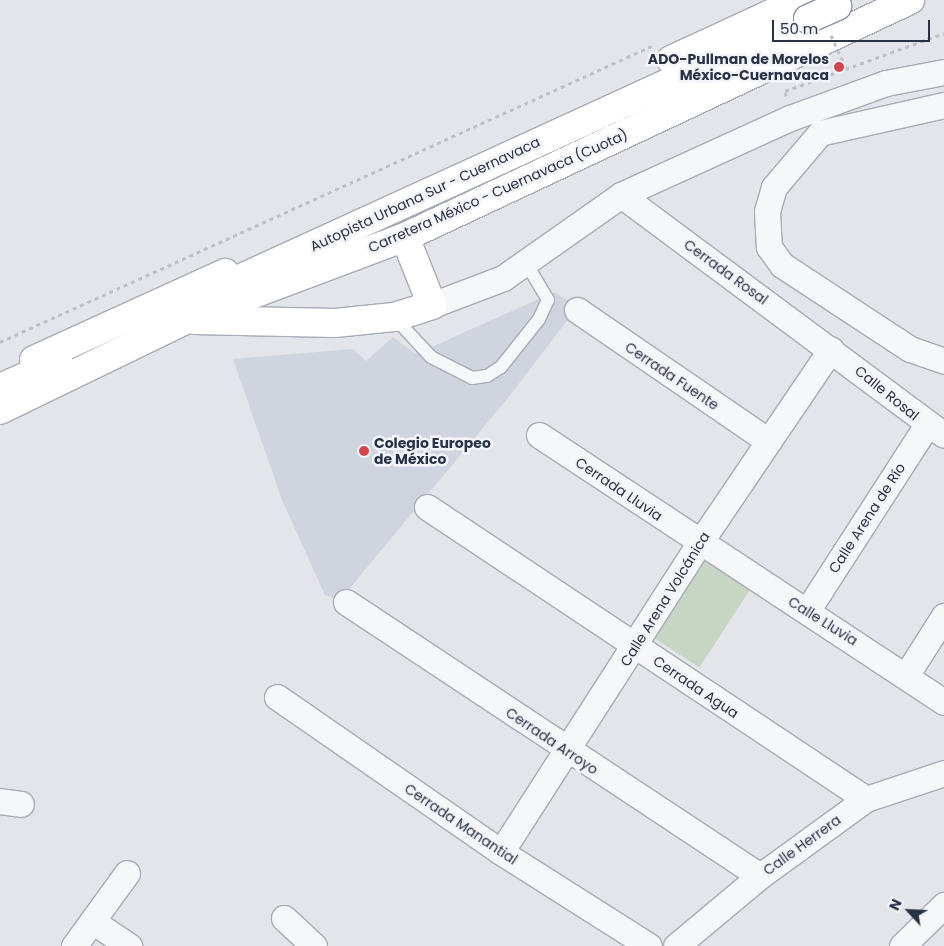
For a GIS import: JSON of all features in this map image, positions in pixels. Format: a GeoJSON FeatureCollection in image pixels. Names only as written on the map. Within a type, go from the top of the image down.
{"type":"FeatureCollection","features":[{"type":"Feature","properties":{"kind":"highway"},"geometry":{"type":"LineString","coordinates":[[0,374],[801,0]]}},
{"type":"Feature","properties":{"kind":"highway","name":"Autopista Urbana Sur - Cuernavaca"},"geometry":{"type":"LineString","coordinates":[[0,374],[818,0]]}},
{"type":"Feature","properties":{"kind":"highway","name":"Autopista Urbana Sur - Cuernavaca"},"geometry":{"type":"LineString","coordinates":[[0,388],[849,0]]}},
{"type":"Feature","properties":{"kind":"highway","name":"Carretera México - Cuernavaca (Cuota)"},"geometry":{"type":"LineString","coordinates":[[0,410],[187,319],[405,237],[910,0]]}},
{"type":"Feature","properties":{"kind":"highway"},"geometry":{"type":"LineString","coordinates":[[187,319],[286,325],[394,317],[432,305],[405,237]]}},
{"type":"Feature","properties":{"kind":"street"},"geometry":{"type":"LineString","coordinates":[[432,305],[503,278],[621,195],[790,118],[886,84],[944,72]]}},
{"type":"Feature","properties":{"kind":"street"},"geometry":{"type":"LineString","coordinates":[[944,105],[820,133],[774,187],[767,211],[769,247],[782,265],[910,349],[944,361]]}},
{"type":"Feature","properties":{"kind":"street","name":"Cerrada Rosal"},"geometry":{"type":"LineString","coordinates":[[621,195],[832,348]]}},
{"type":"Feature","properties":{"kind":"street","name":"Cerrada Fuente"},"geometry":{"type":"LineString","coordinates":[[577,310],[768,441]]}},
{"type":"Feature","properties":{"kind":"street","name":"Calle Rosal"},"geometry":{"type":"LineString","coordinates":[[832,348],[936,430]]}},
{"type":"Feature","properties":{"kind":"street","name":"Calle Arena Volcánica"},"geometry":{"type":"LineString","coordinates":[[501,852],[568,752],[699,544],[832,348]]}},
{"type":"Feature","properties":{"kind":"street","name":"Calle Arena de Río"},"geometry":{"type":"LineString","coordinates":[[807,611],[936,430]]}},
{"type":"Feature","properties":{"kind":"street","name":"Cerrada Lluvia"},"geometry":{"type":"LineString","coordinates":[[539,434],[699,544]]}},
{"type":"Feature","properties":{"kind":"street","name":"Cerrada Agua"},"geometry":{"type":"LineString","coordinates":[[427,507],[866,799]]}},
{"type":"Feature","properties":{"kind":"street","name":"Calle Lluvia"},"geometry":{"type":"LineString","coordinates":[[699,544],[907,674],[944,702]]}},
{"type":"Feature","properties":{"kind":"street","name":"Cerrada Arroyo"},"geometry":{"type":"LineString","coordinates":[[346,602],[568,752],[760,876]]}},
{"type":"Feature","properties":{"kind":"street"},"geometry":{"type":"LineString","coordinates":[[907,674],[944,616]]}},
{"type":"Feature","properties":{"kind":"street","name":"Cerrada Manantial"},"geometry":{"type":"LineString","coordinates":[[277,698],[501,852],[649,946]]}},
{"type":"Feature","properties":{"kind":"street","name":"Calle Herrera"},"geometry":{"type":"LineString","coordinates":[[676,946],[760,876],[866,799],[944,773]]}},
{"type":"Feature","properties":{"kind":"street"},"geometry":{"type":"LineString","coordinates":[[74,946],[127,873]]}},
{"type":"Feature","properties":{"kind":"street"},"geometry":{"type":"LineString","coordinates":[[902,946],[944,905]]}},
{"type":"Feature","properties":{"kind":"street"},"geometry":{"type":"LineString","coordinates":[[284,918],[314,946]]}},
{"type":"Feature","properties":{"kind":"street"},"geometry":{"type":"LineString","coordinates":[[92,921],[129,946]]}},
{"type":"Feature","properties":{"kind":"lane"},"geometry":{"type":"LineString","coordinates":[[394,317],[431,357],[472,378],[487,376],[517,346],[548,300],[526,263]]}},
{"type":"Feature","properties":{"kind":"path"},"geometry":{"type":"LineString","coordinates":[[785,92],[944,33]]}},
{"type":"Feature","properties":{"kind":"path"},"geometry":{"type":"LineString","coordinates":[[0,342],[662,41]]}},
{"type":"Feature","properties":{"kind":"shaded area","name":"Colegio Europeo de México"},"geometry":{"type":"Polygon","coordinates":[[[554,292],[578,306],[512,393],[340,600],[325,595],[282,500],[233,359],[353,349],[366,361],[393,337],[416,354],[554,292]]]}},
{"type":"Feature","properties":{"kind":"green space"},"geometry":{"type":"Polygon","coordinates":[[[708,555],[753,584],[699,667],[654,638],[708,555]]]}},
{"type":"Feature","properties":{"kind":"place","name":"ADO-Pullman de Morelos México-Cuernavaca"},"geometry":{"type":"Point","coordinates":[839,67]}},
{"type":"Feature","properties":{"kind":"place","name":"Colegio Europeo de México"},"geometry":{"type":"Point","coordinates":[364,451]}}]}
